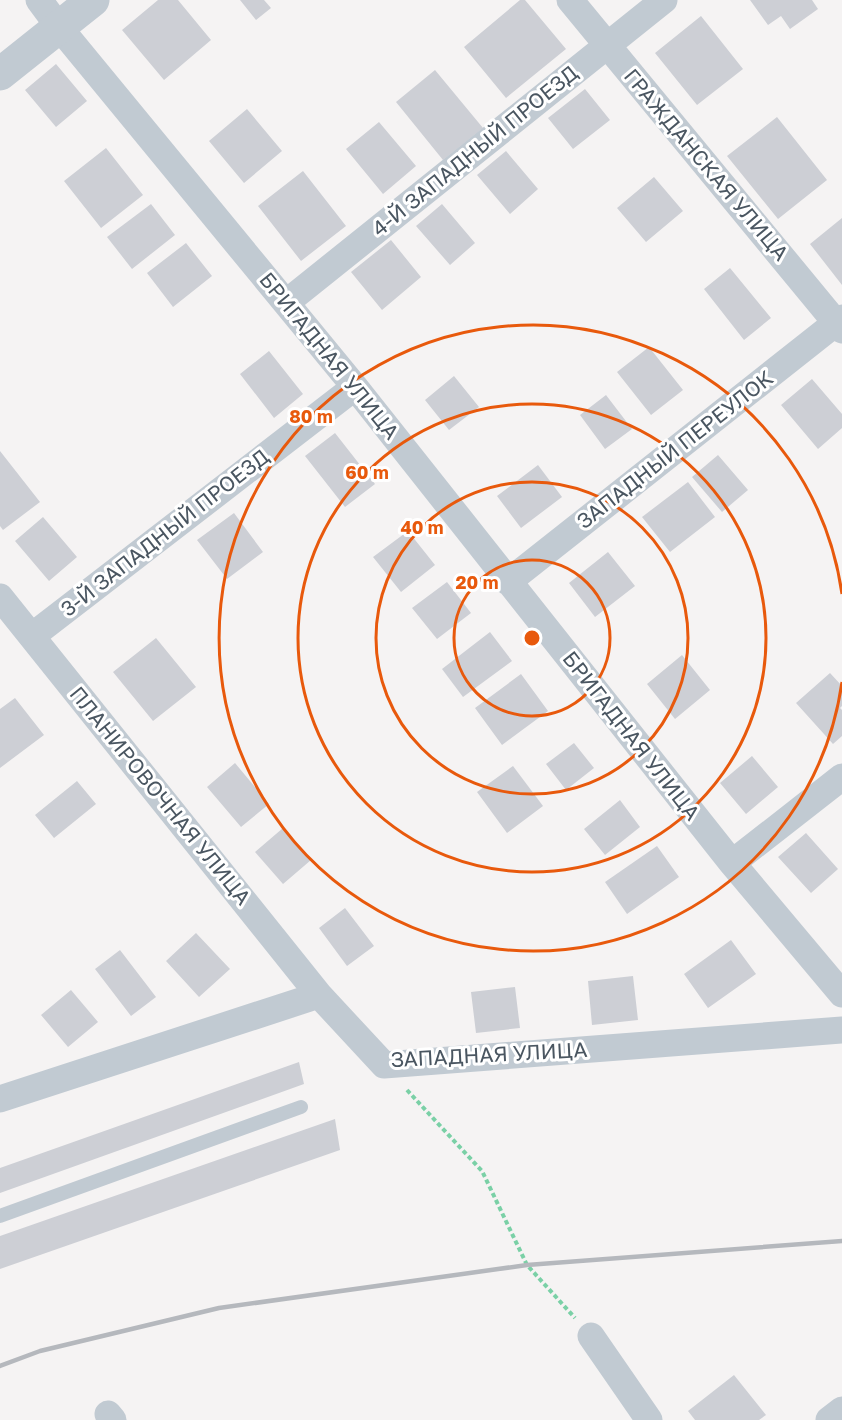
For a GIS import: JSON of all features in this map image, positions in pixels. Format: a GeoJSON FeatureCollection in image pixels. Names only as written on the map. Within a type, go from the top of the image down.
{"type":"FeatureCollection","features":[{"type":"Feature","properties":{"kind":"street","name":"БРИГАДНАЯ УЛИЦА"},"geometry":{"type":"LineString","coordinates":[[39,0],[287,302],[732,863],[842,994]]}},
{"type":"Feature","properties":{"kind":"street"},"geometry":{"type":"LineString","coordinates":[[0,74],[93,0]]}},
{"type":"Feature","properties":{"kind":"street","name":"ГРАЖДАНСКАЯ УЛИЦА"},"geometry":{"type":"LineString","coordinates":[[570,0],[840,323]]}},
{"type":"Feature","properties":{"kind":"street","name":"4-Й ЗАПАДНЫЙ ПРОЕЗД"},"geometry":{"type":"LineString","coordinates":[[287,302],[664,0]]}},
{"type":"Feature","properties":{"kind":"street","name":"ЗАПАДНЫЙ ПЕРЕУЛОК"},"geometry":{"type":"LineString","coordinates":[[508,582],[840,323]]}},
{"type":"Feature","properties":{"kind":"street","name":"3-Й ЗАПАДНЫЙ ПРОЕЗД"},"geometry":{"type":"LineString","coordinates":[[32,636],[355,387]]}},
{"type":"Feature","properties":{"kind":"street","name":"ПЛАНИРОВОЧНАЯ УЛИЦА"},"geometry":{"type":"LineString","coordinates":[[0,597],[319,995]]}},
{"type":"Feature","properties":{"kind":"street"},"geometry":{"type":"LineString","coordinates":[[732,863],[842,777]]}},
{"type":"Feature","properties":{"kind":"street"},"geometry":{"type":"LineString","coordinates":[[0,1099],[319,995]]}},
{"type":"Feature","properties":{"kind":"street","name":"ЗАПАДНАЯ УЛИЦА"},"geometry":{"type":"LineString","coordinates":[[319,995],[384,1065],[842,1030]]}},
{"type":"Feature","properties":{"kind":"street"},"geometry":{"type":"LineString","coordinates":[[591,1336],[649,1420]]}},
{"type":"Feature","properties":{"kind":"street"},"geometry":{"type":"LineString","coordinates":[[829,1420],[842,1410]]}},
{"type":"Feature","properties":{"kind":"lane"},"geometry":{"type":"LineString","coordinates":[[0,1216],[302,1107]]}},
{"type":"Feature","properties":{"kind":"path"},"geometry":{"type":"LineString","coordinates":[[384,1065],[482,1171],[527,1264],[591,1336]]}},
{"type":"Feature","properties":{"kind":"building"},"geometry":{"type":"Polygon","coordinates":[[[158,0],[178,0],[211,40],[164,80],[122,30],[158,0]]]}},
{"type":"Feature","properties":{"kind":"building"},"geometry":{"type":"Polygon","coordinates":[[[240,0],[264,0],[271,8],[256,20],[240,0]]]}},
{"type":"Feature","properties":{"kind":"building"},"geometry":{"type":"Polygon","coordinates":[[[520,0],[525,0],[566,49],[506,98],[464,47],[520,0]]]}},
{"type":"Feature","properties":{"kind":"building"},"geometry":{"type":"Polygon","coordinates":[[[750,0],[812,0],[818,9],[790,29],[781,16],[768,25],[750,0]]]}},
{"type":"Feature","properties":{"kind":"building"},"geometry":{"type":"Polygon","coordinates":[[[701,16],[743,69],[697,105],[655,53],[701,16]]]}},
{"type":"Feature","properties":{"kind":"building"},"geometry":{"type":"Polygon","coordinates":[[[56,64],[87,101],[56,127],[25,90],[56,64]]]}},
{"type":"Feature","properties":{"kind":"building"},"geometry":{"type":"Polygon","coordinates":[[[435,70],[483,128],[443,160],[396,102],[435,70]]]}},
{"type":"Feature","properties":{"kind":"building"},"geometry":{"type":"Polygon","coordinates":[[[585,89],[610,120],[573,149],[548,118],[585,89]]]}},
{"type":"Feature","properties":{"kind":"building"},"geometry":{"type":"Polygon","coordinates":[[[247,109],[282,151],[244,183],[209,141],[247,109]]]}},
{"type":"Feature","properties":{"kind":"building"},"geometry":{"type":"Polygon","coordinates":[[[777,117],[827,180],[778,219],[727,156],[777,117]]]}},
{"type":"Feature","properties":{"kind":"building"},"geometry":{"type":"Polygon","coordinates":[[[379,122],[416,166],[383,194],[346,149],[379,122]]]}},
{"type":"Feature","properties":{"kind":"building"},"geometry":{"type":"Polygon","coordinates":[[[106,148],[143,195],[101,228],[64,181],[106,148]]]}},
{"type":"Feature","properties":{"kind":"building"},"geometry":{"type":"Polygon","coordinates":[[[506,151],[538,189],[510,214],[477,175],[506,151]]]}},
{"type":"Feature","properties":{"kind":"building"},"geometry":{"type":"Polygon","coordinates":[[[303,171],[346,226],[301,261],[258,206],[303,171]]]}},
{"type":"Feature","properties":{"kind":"building"},"geometry":{"type":"Polygon","coordinates":[[[654,177],[683,211],[646,242],[617,208],[654,177]]]}},
{"type":"Feature","properties":{"kind":"building"},"geometry":{"type":"Polygon","coordinates":[[[151,204],[175,235],[132,269],[107,237],[151,204]]]}},
{"type":"Feature","properties":{"kind":"building"},"geometry":{"type":"Polygon","coordinates":[[[442,204],[475,243],[450,265],[416,226],[442,204]]]}},
{"type":"Feature","properties":{"kind":"building"},"geometry":{"type":"Polygon","coordinates":[[[842,218],[842,285],[810,244],[842,218]]]}},
{"type":"Feature","properties":{"kind":"building"},"geometry":{"type":"Polygon","coordinates":[[[391,240],[421,277],[382,310],[351,272],[391,240]]]}},
{"type":"Feature","properties":{"kind":"building"},"geometry":{"type":"Polygon","coordinates":[[[186,243],[212,276],[173,307],[147,273],[186,243]]]}},
{"type":"Feature","properties":{"kind":"building"},"geometry":{"type":"Polygon","coordinates":[[[730,268],[771,318],[744,340],[704,289],[730,268]]]}},
{"type":"Feature","properties":{"kind":"building"},"geometry":{"type":"Polygon","coordinates":[[[649,347],[683,390],[651,415],[617,372],[649,347]]]}},
{"type":"Feature","properties":{"kind":"building"},"geometry":{"type":"Polygon","coordinates":[[[269,351],[303,394],[274,418],[240,374],[269,351]]]}},
{"type":"Feature","properties":{"kind":"building"},"geometry":{"type":"Polygon","coordinates":[[[454,376],[479,407],[449,430],[425,400],[454,376]]]}},
{"type":"Feature","properties":{"kind":"building"},"geometry":{"type":"Polygon","coordinates":[[[812,379],[842,414],[842,428],[818,449],[781,405],[812,379]]]}},
{"type":"Feature","properties":{"kind":"building"},"geometry":{"type":"Polygon","coordinates":[[[606,395],[632,429],[605,449],[580,415],[606,395]]]}},
{"type":"Feature","properties":{"kind":"building"},"geometry":{"type":"Polygon","coordinates":[[[335,433],[375,484],[345,507],[305,456],[335,433]]]}},
{"type":"Feature","properties":{"kind":"building"},"geometry":{"type":"Polygon","coordinates":[[[0,451],[40,502],[3,530],[0,526],[0,451]]]}},
{"type":"Feature","properties":{"kind":"building"},"geometry":{"type":"Polygon","coordinates":[[[718,455],[748,490],[722,512],[692,477],[718,455]]]}},
{"type":"Feature","properties":{"kind":"building"},"geometry":{"type":"Polygon","coordinates":[[[538,465],[562,497],[521,528],[497,496],[538,465]]]}},
{"type":"Feature","properties":{"kind":"building"},"geometry":{"type":"Polygon","coordinates":[[[688,482],[715,517],[670,552],[642,517],[688,482]]]}},
{"type":"Feature","properties":{"kind":"building"},"geometry":{"type":"Polygon","coordinates":[[[234,513],[263,552],[227,579],[197,540],[234,513]]]}},
{"type":"Feature","properties":{"kind":"building"},"geometry":{"type":"Polygon","coordinates":[[[43,517],[77,557],[49,581],[15,541],[43,517]]]}},
{"type":"Feature","properties":{"kind":"building"},"geometry":{"type":"Polygon","coordinates":[[[408,531],[435,565],[401,592],[373,557],[408,531]]]}},
{"type":"Feature","properties":{"kind":"building"},"geometry":{"type":"Polygon","coordinates":[[[608,552],[635,586],[595,617],[569,583],[608,552]]]}},
{"type":"Feature","properties":{"kind":"building"},"geometry":{"type":"Polygon","coordinates":[[[447,582],[471,613],[437,639],[412,608],[447,582]]]}},
{"type":"Feature","properties":{"kind":"building"},"geometry":{"type":"Polygon","coordinates":[[[490,632],[512,661],[463,697],[442,669],[490,632]]]}},
{"type":"Feature","properties":{"kind":"building"},"geometry":{"type":"Polygon","coordinates":[[[156,638],[196,687],[153,721],[113,672],[156,638]]]}},
{"type":"Feature","properties":{"kind":"building"},"geometry":{"type":"Polygon","coordinates":[[[682,655],[710,690],[675,719],[647,684],[682,655]]]}},
{"type":"Feature","properties":{"kind":"building"},"geometry":{"type":"Polygon","coordinates":[[[830,673],[842,686],[842,706],[840,708],[842,710],[842,736],[833,744],[796,703],[830,673]]]}},
{"type":"Feature","properties":{"kind":"building"},"geometry":{"type":"Polygon","coordinates":[[[521,674],[548,711],[502,745],[475,708],[521,674]]]}},
{"type":"Feature","properties":{"kind":"building"},"geometry":{"type":"Polygon","coordinates":[[[15,698],[44,735],[0,768],[0,709],[15,698]]]}},
{"type":"Feature","properties":{"kind":"building"},"geometry":{"type":"Polygon","coordinates":[[[574,743],[594,768],[566,790],[546,764],[574,743]]]}},
{"type":"Feature","properties":{"kind":"building"},"geometry":{"type":"Polygon","coordinates":[[[752,756],[778,787],[746,814],[720,783],[752,756]]]}},
{"type":"Feature","properties":{"kind":"building"},"geometry":{"type":"Polygon","coordinates":[[[235,763],[269,804],[241,827],[207,787],[235,763]]]}},
{"type":"Feature","properties":{"kind":"building"},"geometry":{"type":"Polygon","coordinates":[[[513,766],[543,806],[507,833],[477,792],[513,766]]]}},
{"type":"Feature","properties":{"kind":"building"},"geometry":{"type":"Polygon","coordinates":[[[77,781],[96,804],[54,838],[35,815],[77,781]]]}},
{"type":"Feature","properties":{"kind":"building"},"geometry":{"type":"Polygon","coordinates":[[[620,800],[640,827],[605,855],[584,829],[620,800]]]}},
{"type":"Feature","properties":{"kind":"building"},"geometry":{"type":"Polygon","coordinates":[[[283,828],[311,860],[283,884],[255,852],[283,828]]]}},
{"type":"Feature","properties":{"kind":"building"},"geometry":{"type":"Polygon","coordinates":[[[806,833],[838,869],[811,893],[778,857],[806,833]]]}},
{"type":"Feature","properties":{"kind":"building"},"geometry":{"type":"Polygon","coordinates":[[[657,846],[679,877],[627,914],[605,882],[657,846]]]}},
{"type":"Feature","properties":{"kind":"building"},"geometry":{"type":"Polygon","coordinates":[[[345,908],[374,946],[347,966],[319,928],[345,908]]]}},
{"type":"Feature","properties":{"kind":"building"},"geometry":{"type":"Polygon","coordinates":[[[196,933],[230,969],[199,997],[166,961],[196,933]]]}},
{"type":"Feature","properties":{"kind":"building"},"geometry":{"type":"Polygon","coordinates":[[[731,940],[756,974],[708,1008],[684,974],[731,940]]]}},
{"type":"Feature","properties":{"kind":"building"},"geometry":{"type":"Polygon","coordinates":[[[120,950],[156,997],[131,1016],[95,969],[120,950]]]}},
{"type":"Feature","properties":{"kind":"building"},"geometry":{"type":"Polygon","coordinates":[[[633,976],[638,1020],[592,1025],[588,981],[633,976]]]}},
{"type":"Feature","properties":{"kind":"building"},"geometry":{"type":"Polygon","coordinates":[[[515,987],[520,1028],[476,1033],[471,992],[515,987]]]}},
{"type":"Feature","properties":{"kind":"building"},"geometry":{"type":"Polygon","coordinates":[[[71,990],[98,1022],[68,1047],[41,1015],[71,990]]]}},
{"type":"Feature","properties":{"kind":"building"},"geometry":{"type":"Polygon","coordinates":[[[299,1062],[304,1084],[0,1193],[0,1168],[299,1062]]]}},
{"type":"Feature","properties":{"kind":"building"},"geometry":{"type":"Polygon","coordinates":[[[335,1119],[340,1150],[0,1269],[0,1236],[335,1119]]]}},
{"type":"Feature","properties":{"kind":"building"},"geometry":{"type":"Polygon","coordinates":[[[734,1375],[766,1415],[759,1420],[695,1420],[688,1411],[734,1375]]]}},
{"type":"Feature","properties":{"kind":"railway"},"geometry":{"type":"LineString","coordinates":[[0,1366],[40,1351],[219,1308],[527,1265],[842,1241]]}}]}
